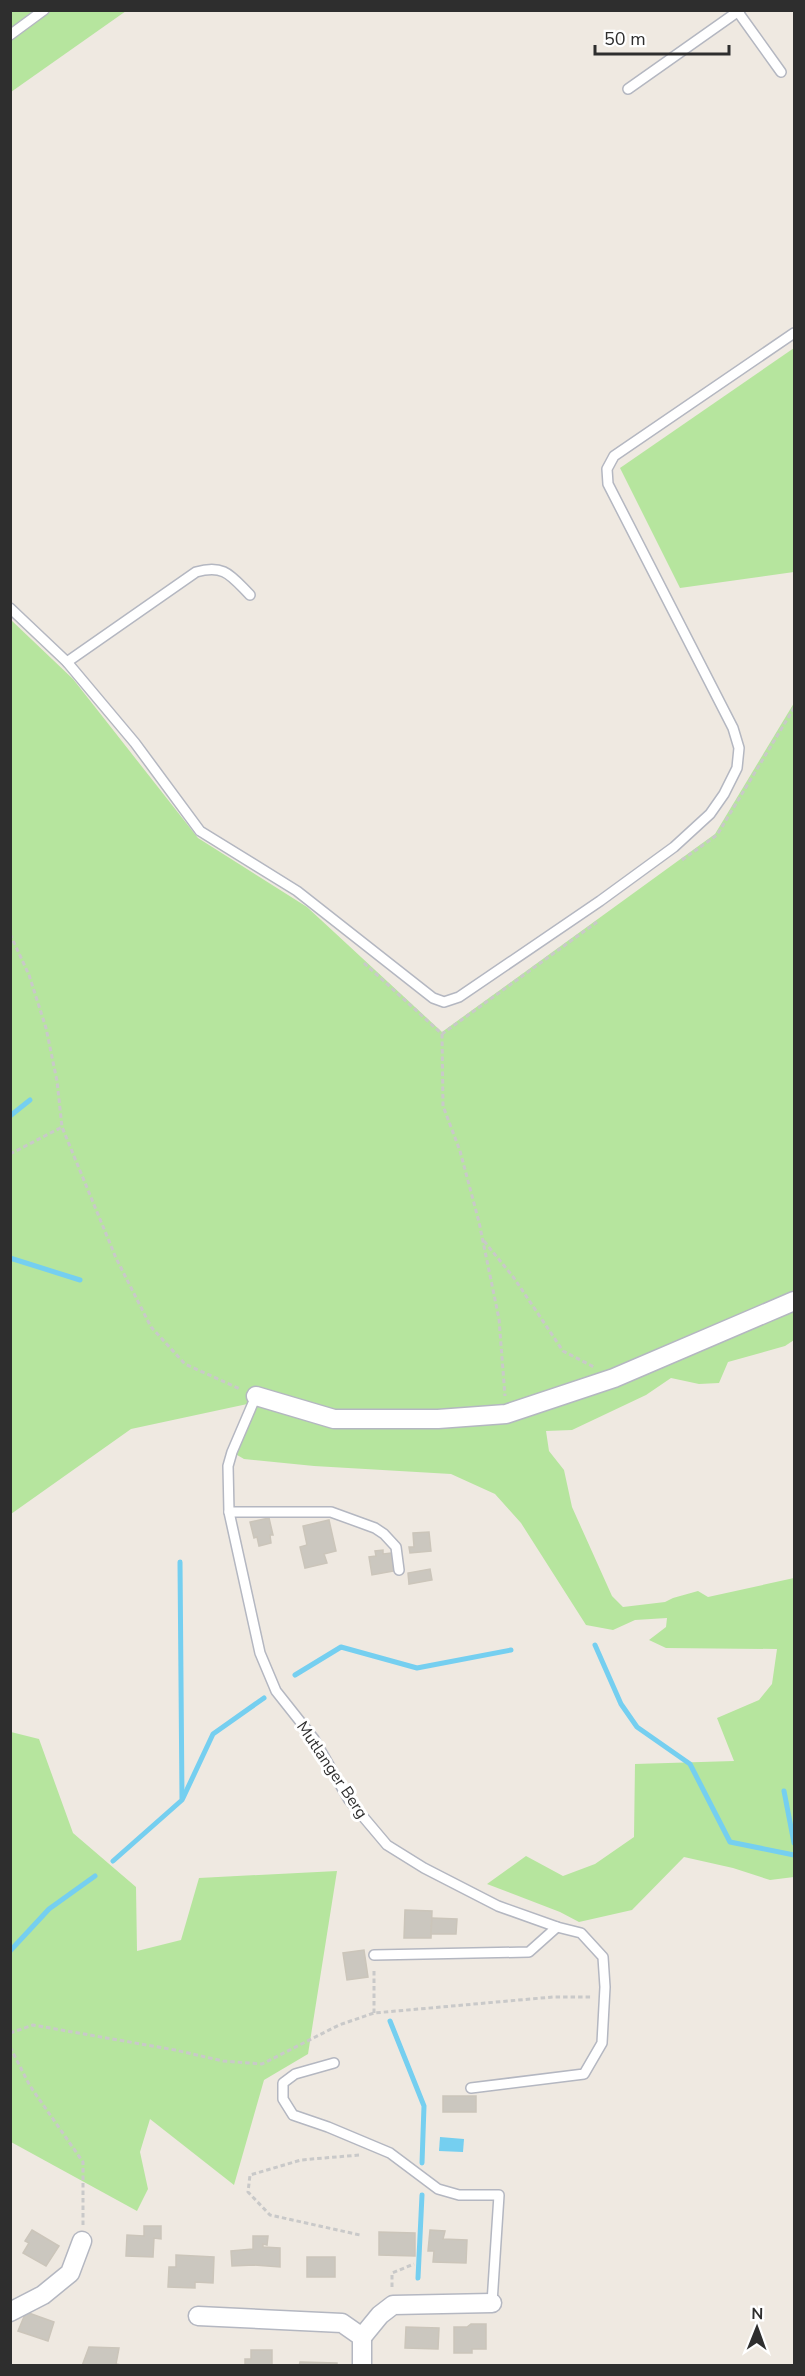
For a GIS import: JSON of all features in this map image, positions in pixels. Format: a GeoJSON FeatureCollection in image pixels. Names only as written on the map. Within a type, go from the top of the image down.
{"type":"FeatureCollection","features":[{"type":"Feature","properties":{"kind":"street"},"geometry":{"type":"LineString","coordinates":[[256,1396],[334,1419],[438,1419],[506,1414],[614,1378],[795,1301]]}},
{"type":"Feature","properties":{"kind":"street"},"geometry":{"type":"LineString","coordinates":[[10,2312],[43,2295],[70,2273],[82,2241]]}},
{"type":"Feature","properties":{"kind":"street"},"geometry":{"type":"LineString","coordinates":[[362,2366],[362,2337],[380,2315],[393,2305],[492,2303]]}},
{"type":"Feature","properties":{"kind":"street"},"geometry":{"type":"LineString","coordinates":[[198,2316],[342,2323],[362,2337]]}},
{"type":"Feature","properties":{"kind":"lane"},"geometry":{"type":"LineString","coordinates":[[10,35],[44,10]]}},
{"type":"Feature","properties":{"kind":"lane"},"geometry":{"type":"LineString","coordinates":[[628,89],[739,11],[781,72]]}},
{"type":"Feature","properties":{"kind":"lane"},"geometry":{"type":"LineString","coordinates":[[10,608],[67,662],[135,743],[200,831],[297,891],[433,998],[444,1002],[459,997],[600,901],[674,847],[710,814],[724,794],[737,768],[740,748],[733,728],[608,484],[607,469],[614,456],[795,333]]}},
{"type":"Feature","properties":{"kind":"lane"},"geometry":{"type":"LineString","coordinates":[[67,662],[196,572],[213,567],[228,573],[250,595]]}},
{"type":"Feature","properties":{"kind":"lane","name":"Mutlanger Berg"},"geometry":{"type":"LineString","coordinates":[[256,1396],[228,1466],[229,1512],[260,1653],[276,1691],[314,1739],[349,1800],[387,1845],[424,1868],[498,1906],[580,1933],[603,1957],[605,1996],[602,2043],[584,2074],[471,2088]]}},
{"type":"Feature","properties":{"kind":"lane"},"geometry":{"type":"LineString","coordinates":[[229,1512],[331,1512],[375,1528],[384,1534],[396,1547],[399,1570]]}},
{"type":"Feature","properties":{"kind":"lane"},"geometry":{"type":"LineString","coordinates":[[374,1955],[530,1952],[557,1927]]}},
{"type":"Feature","properties":{"kind":"lane"},"geometry":{"type":"LineString","coordinates":[[334,2063],[295,2074],[283,2083],[283,2099],[292,2115],[328,2127],[390,2153],[438,2189],[459,2195],[499,2195],[492,2303]]}},
{"type":"Feature","properties":{"kind":"path"},"geometry":{"type":"LineString","coordinates":[[679,862],[717,835],[795,708]]}},
{"type":"Feature","properties":{"kind":"path"},"geometry":{"type":"LineString","coordinates":[[441,1034],[603,917]]}},
{"type":"Feature","properties":{"kind":"path"},"geometry":{"type":"LineString","coordinates":[[10,934],[29,975],[46,1028],[57,1081],[62,1127],[116,1258],[152,1327],[185,1364],[256,1396]]}},
{"type":"Feature","properties":{"kind":"path"},"geometry":{"type":"LineString","coordinates":[[357,956],[441,1034],[443,1106],[460,1151],[483,1239],[499,1319],[506,1414]]}},
{"type":"Feature","properties":{"kind":"path"},"geometry":{"type":"LineString","coordinates":[[10,1154],[62,1127]]}},
{"type":"Feature","properties":{"kind":"path"},"geometry":{"type":"LineString","coordinates":[[483,1239],[514,1278],[563,1351],[614,1378]]}},
{"type":"Feature","properties":{"kind":"path"},"geometry":{"type":"LineString","coordinates":[[374,1955],[374,2013]]}},
{"type":"Feature","properties":{"kind":"path"},"geometry":{"type":"LineString","coordinates":[[10,2033],[33,2025],[175,2050],[223,2061],[262,2064],[339,2025],[374,2013],[553,1997],[605,1996]]}},
{"type":"Feature","properties":{"kind":"path"},"geometry":{"type":"LineString","coordinates":[[10,2047],[30,2086],[83,2162],[85,2205],[82,2241]]}},
{"type":"Feature","properties":{"kind":"path"},"geometry":{"type":"LineString","coordinates":[[360,2235],[270,2215],[248,2192],[250,2175],[301,2160],[390,2153]]}},
{"type":"Feature","properties":{"kind":"path"},"geometry":{"type":"LineString","coordinates":[[393,2305],[392,2273],[414,2264]]}},
{"type":"Feature","properties":{"kind":"green space"},"geometry":{"type":"Polygon","coordinates":[[[11,11],[126,11],[11,92],[11,11]]]}},
{"type":"Feature","properties":{"kind":"green space"},"geometry":{"type":"Polygon","coordinates":[[[794,348],[794,572],[680,588],[620,468],[794,348]]]}},
{"type":"Feature","properties":{"kind":"green space"},"geometry":{"type":"Polygon","coordinates":[[[10,619],[73,679],[198,838],[307,907],[442,1032],[715,834],[794,703],[794,1340],[785,1346],[728,1362],[719,1383],[699,1384],[671,1378],[646,1395],[572,1430],[546,1431],[549,1451],[564,1470],[572,1507],[612,1596],[623,1607],[665,1602],[698,1591],[708,1597],[794,1578],[794,1877],[770,1880],[733,1868],[684,1857],[632,1910],[579,1922],[560,1912],[487,1884],[526,1856],[563,1876],[595,1864],[634,1837],[635,1764],[734,1761],[717,1718],[759,1700],[772,1684],[777,1649],[666,1648],[649,1640],[666,1627],[667,1618],[635,1620],[613,1630],[586,1625],[521,1523],[495,1494],[451,1474],[314,1466],[244,1459],[232,1452],[252,1403],[131,1429],[11,1514],[10,619]]]}},
{"type":"Feature","properties":{"kind":"green space"},"geometry":{"type":"Polygon","coordinates":[[[11,1732],[39,1739],[73,1833],[136,1887],[137,1951],[181,1940],[199,1878],[337,1871],[308,2054],[264,2080],[234,2185],[150,2119],[140,2152],[148,2189],[137,2211],[11,2142],[11,1732]]]}},
{"type":"Feature","properties":{"kind":"water"},"geometry":{"type":"Polygon","coordinates":[[[440,2137],[464,2139],[463,2152],[439,2151],[440,2137]]]}},
{"type":"Feature","properties":{"kind":"building"},"geometry":{"type":"Polygon","coordinates":[[[269,1518],[273,1535],[270,1535],[271,1543],[259,1546],[257,1537],[254,1538],[250,1522],[269,1518]]]}},
{"type":"Feature","properties":{"kind":"building"},"geometry":{"type":"Polygon","coordinates":[[[329,1520],[336,1551],[324,1554],[327,1563],[305,1568],[300,1547],[307,1545],[303,1526],[329,1520]]]}},
{"type":"Feature","properties":{"kind":"building"},"geometry":{"type":"Polygon","coordinates":[[[429,1532],[431,1551],[410,1553],[409,1547],[414,1547],[413,1533],[429,1532]]]}},
{"type":"Feature","properties":{"kind":"building"},"geometry":{"type":"Polygon","coordinates":[[[383,1550],[383,1554],[391,1553],[394,1571],[372,1575],[369,1557],[376,1556],[375,1551],[383,1550]]]}},
{"type":"Feature","properties":{"kind":"building"},"geometry":{"type":"Polygon","coordinates":[[[430,1569],[432,1580],[409,1584],[408,1573],[430,1569]]]}},
{"type":"Feature","properties":{"kind":"building"},"geometry":{"type":"Polygon","coordinates":[[[405,1910],[432,1911],[431,1938],[404,1938],[405,1910]]]}},
{"type":"Feature","properties":{"kind":"building"},"geometry":{"type":"Polygon","coordinates":[[[432,1918],[457,1919],[456,1934],[431,1934],[432,1918]]]}},
{"type":"Feature","properties":{"kind":"building"},"geometry":{"type":"Polygon","coordinates":[[[364,1950],[368,1977],[347,1980],[343,1953],[364,1950]]]}},
{"type":"Feature","properties":{"kind":"building"},"geometry":{"type":"Polygon","coordinates":[[[443,2096],[476,2096],[476,2112],[443,2112],[443,2096]]]}},
{"type":"Feature","properties":{"kind":"building"},"geometry":{"type":"Polygon","coordinates":[[[144,2226],[161,2226],[161,2239],[154,2238],[153,2257],[126,2256],[127,2235],[144,2236],[144,2226]]]}},
{"type":"Feature","properties":{"kind":"building"},"geometry":{"type":"Polygon","coordinates":[[[32,2230],[59,2246],[46,2266],[23,2253],[29,2243],[25,2241],[32,2230]]]}},
{"type":"Feature","properties":{"kind":"building"},"geometry":{"type":"Polygon","coordinates":[[[430,2230],[445,2231],[443,2239],[467,2240],[466,2263],[433,2262],[434,2251],[428,2251],[430,2230]]]}},
{"type":"Feature","properties":{"kind":"building"},"geometry":{"type":"Polygon","coordinates":[[[379,2232],[415,2233],[415,2256],[379,2255],[379,2232]]]}},
{"type":"Feature","properties":{"kind":"building"},"geometry":{"type":"Polygon","coordinates":[[[253,2236],[268,2236],[267,2245],[263,2244],[263,2247],[280,2248],[280,2267],[232,2266],[231,2251],[253,2249],[253,2236]]]}},
{"type":"Feature","properties":{"kind":"building"},"geometry":{"type":"Polygon","coordinates":[[[176,2255],[214,2257],[213,2283],[195,2282],[195,2288],[168,2287],[169,2267],[176,2267],[176,2255]]]}},
{"type":"Feature","properties":{"kind":"building"},"geometry":{"type":"Polygon","coordinates":[[[307,2257],[335,2257],[335,2277],[307,2277],[307,2257]]]}},
{"type":"Feature","properties":{"kind":"building"},"geometry":{"type":"Polygon","coordinates":[[[26,2312],[54,2322],[48,2341],[18,2331],[26,2312]]]}},
{"type":"Feature","properties":{"kind":"building"},"geometry":{"type":"Polygon","coordinates":[[[471,2324],[486,2324],[486,2349],[472,2349],[472,2353],[454,2353],[454,2327],[467,2327],[471,2324]]]}},
{"type":"Feature","properties":{"kind":"building"},"geometry":{"type":"Polygon","coordinates":[[[406,2327],[439,2328],[438,2349],[405,2348],[406,2327]]]}},
{"type":"Feature","properties":{"kind":"building"},"geometry":{"type":"Polygon","coordinates":[[[89,2347],[119,2348],[116,2364],[126,2366],[82,2366],[89,2347]]]}},
{"type":"Feature","properties":{"kind":"building"},"geometry":{"type":"Polygon","coordinates":[[[251,2350],[272,2350],[272,2366],[245,2366],[245,2359],[251,2359],[251,2350]]]}},
{"type":"Feature","properties":{"kind":"building"},"geometry":{"type":"Polygon","coordinates":[[[300,2362],[337,2363],[337,2366],[299,2366],[300,2362]]]}},
{"type":"Feature","properties":{"kind":"waterway"},"geometry":{"type":"LineString","coordinates":[[10,1116],[30,1100]]}},
{"type":"Feature","properties":{"kind":"waterway"},"geometry":{"type":"LineString","coordinates":[[10,1258],[80,1280]]}},
{"type":"Feature","properties":{"kind":"waterway"},"geometry":{"type":"LineString","coordinates":[[113,1861],[182,1800],[180,1562]]}},
{"type":"Feature","properties":{"kind":"waterway"},"geometry":{"type":"LineString","coordinates":[[595,1645],[621,1704],[637,1727],[690,1764],[730,1842],[794,1855]]}},
{"type":"Feature","properties":{"kind":"waterway"},"geometry":{"type":"LineString","coordinates":[[295,1675],[341,1647],[417,1668],[511,1650]]}},
{"type":"Feature","properties":{"kind":"waterway"},"geometry":{"type":"LineString","coordinates":[[183,1798],[213,1734],[264,1698]]}},
{"type":"Feature","properties":{"kind":"waterway"},"geometry":{"type":"LineString","coordinates":[[784,1791],[794,1843]]}},
{"type":"Feature","properties":{"kind":"waterway"},"geometry":{"type":"LineString","coordinates":[[10,1951],[49,1909],[95,1876]]}},
{"type":"Feature","properties":{"kind":"waterway"},"geometry":{"type":"LineString","coordinates":[[390,2021],[424,2106],[422,2163]]}},
{"type":"Feature","properties":{"kind":"waterway"},"geometry":{"type":"LineString","coordinates":[[418,2278],[422,2195]]}}]}
